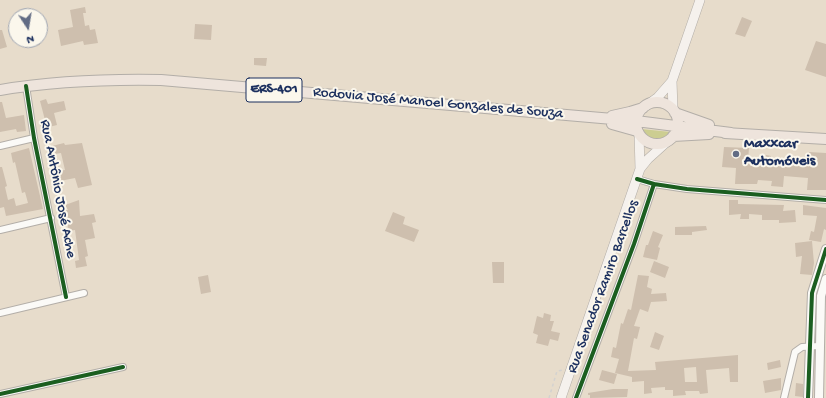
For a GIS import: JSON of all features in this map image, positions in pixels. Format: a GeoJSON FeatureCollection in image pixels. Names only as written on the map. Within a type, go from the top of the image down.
{"type":"FeatureCollection","features":[{"type":"Feature","properties":{"kind":"main road"},"geometry":{"type":"LineString","coordinates":[[637,129],[644,107],[658,97],[672,81],[700,0]]}},
{"type":"Feature","properties":{"kind":"main road","name":"Rodovia José Manoel Gonzales de Souza"},"geometry":{"type":"LineString","coordinates":[[0,90],[54,82],[111,79],[161,80],[595,119]]}},
{"type":"Feature","properties":{"kind":"main road"},"geometry":{"type":"LineString","coordinates":[[671,138],[678,125],[674,112],[672,81]]}},
{"type":"Feature","properties":{"kind":"main road"},"geometry":{"type":"LineString","coordinates":[[595,119],[630,112],[653,103],[660,103],[668,105],[674,112],[731,133]]}},
{"type":"Feature","properties":{"kind":"main road"},"geometry":{"type":"LineString","coordinates":[[595,119],[637,129],[678,125],[731,133],[826,139]]}},
{"type":"Feature","properties":{"kind":"main road"},"geometry":{"type":"LineString","coordinates":[[637,129],[651,144],[660,144],[671,138],[731,133]]}},
{"type":"Feature","properties":{"kind":"main road","name":"Rua Senador Ramiro Barcellos"},"geometry":{"type":"LineString","coordinates":[[561,398],[640,169],[637,129]]}},
{"type":"Feature","properties":{"kind":"main road","name":"Rua Senador Ramiro Barcellos"},"geometry":{"type":"LineString","coordinates":[[640,169],[648,159],[671,138]]}},
{"type":"Feature","properties":{"kind":"street","name":"Rua Antônio José Ache"},"geometry":{"type":"LineString","coordinates":[[26,86],[34,138],[66,297]]}},
{"type":"Feature","properties":{"kind":"street"},"geometry":{"type":"LineString","coordinates":[[0,146],[34,138]]}},
{"type":"Feature","properties":{"kind":"street"},"geometry":{"type":"LineString","coordinates":[[637,179],[654,184],[687,189],[826,200]]}},
{"type":"Feature","properties":{"kind":"street","name":"Rua Senador Ramiro Barcellos"},"geometry":{"type":"LineString","coordinates":[[576,398],[631,251],[654,184]]}},
{"type":"Feature","properties":{"kind":"street"},"geometry":{"type":"LineString","coordinates":[[0,230],[51,218]]}},
{"type":"Feature","properties":{"kind":"street"},"geometry":{"type":"LineString","coordinates":[[808,398],[812,293],[826,249]]}},
{"type":"Feature","properties":{"kind":"street"},"geometry":{"type":"LineString","coordinates":[[819,398],[821,296],[826,279]]}},
{"type":"Feature","properties":{"kind":"street"},"geometry":{"type":"LineString","coordinates":[[0,313],[84,293]]}},
{"type":"Feature","properties":{"kind":"street"},"geometry":{"type":"LineString","coordinates":[[784,398],[795,352],[802,347],[819,346]]}},
{"type":"Feature","properties":{"kind":"street"},"geometry":{"type":"LineString","coordinates":[[0,394],[123,367]]}},
{"type":"Feature","properties":{"kind":"green space"},"geometry":{"type":"Polygon","coordinates":[[[641,129],[671,132],[664,138],[655,139],[647,136],[641,129]]]}},
{"type":"Feature","properties":{"kind":"building"},"geometry":{"type":"Polygon","coordinates":[[[85,7],[86,13],[83,13],[85,26],[89,25],[90,30],[95,29],[98,43],[84,45],[83,41],[61,46],[58,30],[73,27],[70,10],[85,7]]]}},
{"type":"Feature","properties":{"kind":"building"},"geometry":{"type":"Polygon","coordinates":[[[742,17],[752,21],[745,37],[735,34],[742,17]]]}},
{"type":"Feature","properties":{"kind":"building"},"geometry":{"type":"Polygon","coordinates":[[[195,24],[212,25],[211,40],[194,39],[195,24]]]}},
{"type":"Feature","properties":{"kind":"building"},"geometry":{"type":"Polygon","coordinates":[[[0,30],[2,30],[7,47],[0,49],[0,30]]]}},
{"type":"Feature","properties":{"kind":"building"},"geometry":{"type":"Polygon","coordinates":[[[816,41],[826,44],[826,77],[805,70],[816,41]]]}},
{"type":"Feature","properties":{"kind":"building"},"geometry":{"type":"Polygon","coordinates":[[[254,58],[267,58],[266,66],[254,65],[254,58]]]}},
{"type":"Feature","properties":{"kind":"building"},"geometry":{"type":"Polygon","coordinates":[[[46,99],[48,104],[64,101],[66,110],[54,113],[57,125],[41,129],[39,121],[45,120],[40,101],[46,99]]]}},
{"type":"Feature","properties":{"kind":"building"},"geometry":{"type":"Polygon","coordinates":[[[0,102],[2,102],[6,118],[24,115],[26,131],[17,132],[16,129],[0,132],[0,102]]]}},
{"type":"Feature","properties":{"kind":"building"},"geometry":{"type":"Polygon","coordinates":[[[64,143],[65,145],[82,143],[92,185],[78,188],[75,178],[60,181],[59,178],[54,179],[53,172],[65,170],[61,153],[54,154],[52,146],[64,143]]]}},
{"type":"Feature","properties":{"kind":"building"},"geometry":{"type":"Polygon","coordinates":[[[724,147],[749,148],[748,161],[760,162],[760,159],[765,160],[766,155],[771,156],[771,165],[785,166],[786,161],[796,162],[796,158],[808,159],[809,152],[826,153],[826,190],[807,190],[808,178],[784,176],[783,187],[771,186],[772,181],[758,180],[757,184],[735,184],[736,168],[722,167],[724,147]]]}},
{"type":"Feature","properties":{"kind":"building"},"geometry":{"type":"Polygon","coordinates":[[[29,148],[43,209],[6,216],[4,207],[0,208],[0,167],[2,167],[7,186],[5,187],[8,200],[14,198],[16,206],[28,203],[25,192],[22,193],[15,162],[13,163],[11,153],[29,148]]]}},
{"type":"Feature","properties":{"kind":"building"},"geometry":{"type":"Polygon","coordinates":[[[79,200],[80,216],[94,214],[96,222],[92,223],[95,238],[85,240],[88,256],[85,257],[87,266],[76,268],[75,261],[79,260],[75,230],[69,231],[64,210],[68,210],[65,205],[79,200]]]}},
{"type":"Feature","properties":{"kind":"building"},"geometry":{"type":"Polygon","coordinates":[[[729,200],[738,200],[738,204],[784,205],[783,211],[795,210],[796,222],[779,223],[779,220],[762,220],[762,215],[749,214],[749,219],[740,219],[741,214],[729,215],[729,200]]]}},
{"type":"Feature","properties":{"kind":"building"},"geometry":{"type":"Polygon","coordinates":[[[803,205],[826,208],[826,230],[824,229],[821,242],[809,240],[811,231],[814,232],[817,216],[803,215],[803,205]]]}},
{"type":"Feature","properties":{"kind":"building"},"geometry":{"type":"Polygon","coordinates":[[[393,212],[405,217],[403,224],[419,230],[414,242],[385,231],[393,212]]]}},
{"type":"Feature","properties":{"kind":"building"},"geometry":{"type":"Polygon","coordinates":[[[706,226],[707,230],[692,232],[692,235],[675,235],[675,227],[706,226]]]}},
{"type":"Feature","properties":{"kind":"building"},"geometry":{"type":"Polygon","coordinates":[[[653,231],[663,235],[658,247],[660,248],[657,260],[643,257],[646,245],[648,245],[653,231]]]}},
{"type":"Feature","properties":{"kind":"building"},"geometry":{"type":"Polygon","coordinates":[[[812,241],[814,263],[812,275],[800,274],[802,256],[796,257],[795,243],[812,241]]]}},
{"type":"Feature","properties":{"kind":"building"},"geometry":{"type":"Polygon","coordinates":[[[654,261],[669,267],[665,278],[650,272],[654,261]]]}},
{"type":"Feature","properties":{"kind":"building"},"geometry":{"type":"Polygon","coordinates":[[[492,262],[504,262],[504,283],[493,283],[492,262]]]}},
{"type":"Feature","properties":{"kind":"building"},"geometry":{"type":"Polygon","coordinates":[[[208,275],[211,292],[201,294],[198,277],[208,275]]]}},
{"type":"Feature","properties":{"kind":"building"},"geometry":{"type":"Polygon","coordinates":[[[638,275],[649,276],[647,287],[652,289],[651,294],[666,293],[667,301],[651,302],[648,312],[640,309],[634,326],[640,327],[637,339],[634,338],[628,371],[656,370],[655,362],[738,355],[738,382],[730,382],[729,368],[706,370],[708,393],[700,394],[699,391],[685,391],[686,395],[673,396],[673,390],[665,390],[665,387],[651,388],[652,393],[644,394],[644,381],[632,382],[632,377],[615,373],[619,359],[611,357],[613,347],[616,348],[621,323],[623,324],[628,309],[631,310],[638,275]],[[696,367],[684,368],[685,382],[697,382],[696,367]]]}},
{"type":"Feature","properties":{"kind":"building"},"geometry":{"type":"Polygon","coordinates":[[[544,313],[551,315],[550,321],[554,321],[551,331],[560,333],[558,341],[550,339],[548,346],[536,343],[538,335],[533,333],[537,316],[543,318],[544,313]]]}},
{"type":"Feature","properties":{"kind":"building"},"geometry":{"type":"Polygon","coordinates":[[[655,332],[664,336],[659,350],[650,347],[655,332]]]}},
{"type":"Feature","properties":{"kind":"building"},"geometry":{"type":"Polygon","coordinates":[[[780,360],[781,367],[768,370],[767,363],[780,360]]]}},
{"type":"Feature","properties":{"kind":"building"},"geometry":{"type":"Polygon","coordinates":[[[602,370],[617,374],[614,384],[599,380],[602,370]]]}},
{"type":"Feature","properties":{"kind":"building"},"geometry":{"type":"Polygon","coordinates":[[[781,378],[781,390],[765,393],[763,381],[781,378]]]}},
{"type":"Feature","properties":{"kind":"building"},"geometry":{"type":"Polygon","coordinates":[[[796,383],[803,384],[803,397],[795,396],[796,383]]]}},
{"type":"Feature","properties":{"kind":"building"},"geometry":{"type":"Polygon","coordinates":[[[613,389],[628,389],[627,397],[590,398],[590,395],[588,395],[588,393],[613,389]]]}},
{"type":"Feature","properties":{"kind":"cycle path"},"geometry":{"type":"LineString","coordinates":[[26,86],[34,138],[66,297]]}},
{"type":"Feature","properties":{"kind":"cycle path"},"geometry":{"type":"LineString","coordinates":[[637,179],[654,184],[687,189],[826,200]]}},
{"type":"Feature","properties":{"kind":"cycle path"},"geometry":{"type":"LineString","coordinates":[[576,398],[634,244],[654,184]]}},
{"type":"Feature","properties":{"kind":"cycle path"},"geometry":{"type":"LineString","coordinates":[[808,398],[812,293],[826,249]]}},
{"type":"Feature","properties":{"kind":"cycle path"},"geometry":{"type":"LineString","coordinates":[[0,394],[123,367]]}},
{"type":"Feature","properties":{"kind":"place","name":"Maxxcar Automóveis"},"geometry":{"type":"Point","coordinates":[736,154]}}]}
